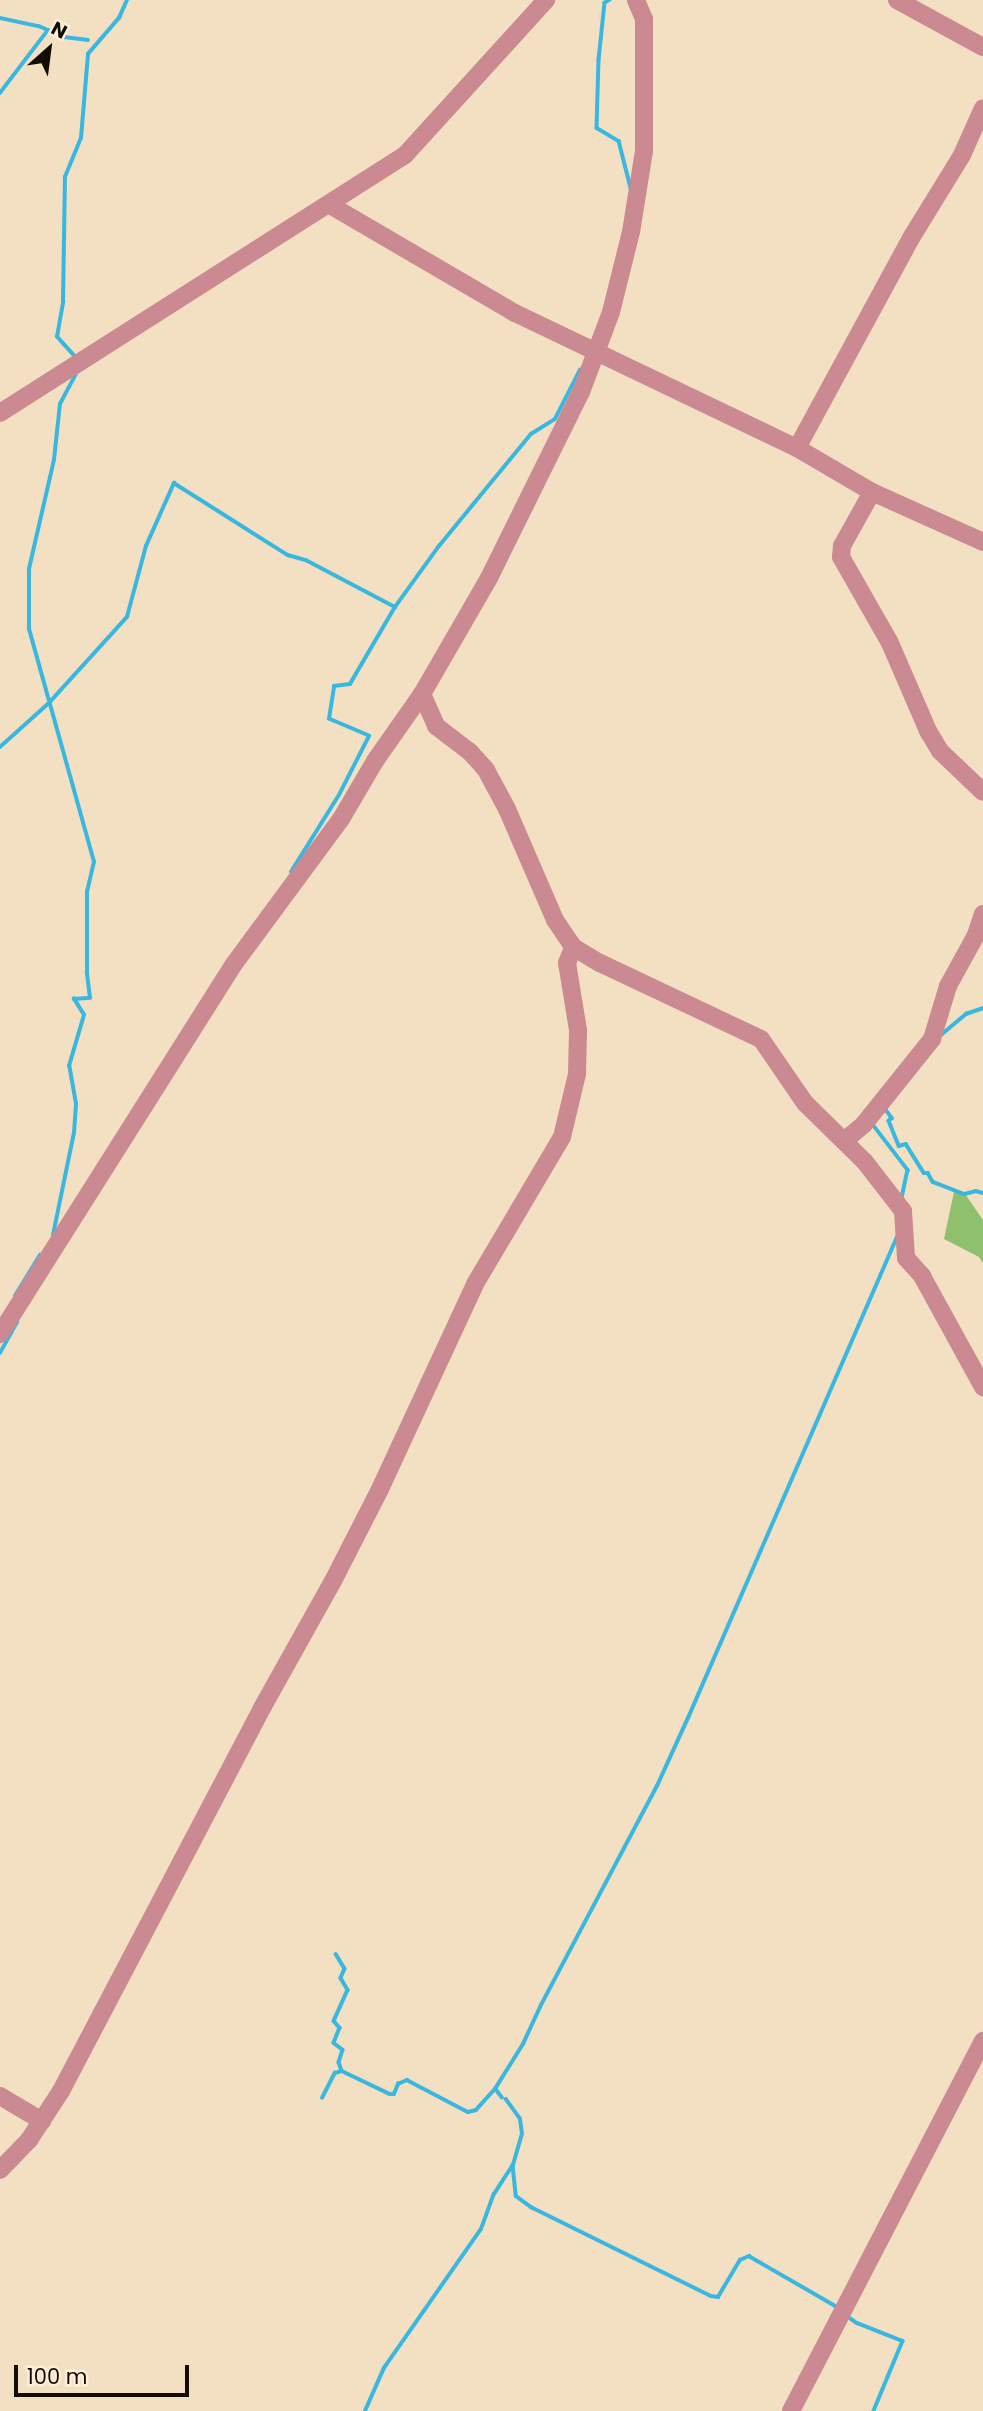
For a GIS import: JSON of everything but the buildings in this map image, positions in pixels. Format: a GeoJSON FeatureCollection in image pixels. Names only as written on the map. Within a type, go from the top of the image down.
{"type":"FeatureCollection","features":[{"type":"Feature","properties":{"kind":"street"},"geometry":{"type":"LineString","coordinates":[[0,413],[405,155],[547,0]]}},
{"type":"Feature","properties":{"kind":"street"},"geometry":{"type":"LineString","coordinates":[[0,1334],[234,964],[341,819],[374,761],[422,694],[489,578],[597,353],[611,312],[631,232],[644,151],[644,19],[636,0]]}},
{"type":"Feature","properties":{"kind":"street"},"geometry":{"type":"LineString","coordinates":[[897,0],[983,47]]}},
{"type":"Feature","properties":{"kind":"street"},"geometry":{"type":"LineString","coordinates":[[797,448],[911,238],[962,155],[983,108]]}},
{"type":"Feature","properties":{"kind":"street"},"geometry":{"type":"LineString","coordinates":[[330,205],[515,313],[797,448],[872,492],[983,542]]}},
{"type":"Feature","properties":{"kind":"street"},"geometry":{"type":"LineString","coordinates":[[872,492],[842,546],[841,557],[890,643],[928,731],[940,751],[983,792]]}},
{"type":"Feature","properties":{"kind":"street"},"geometry":{"type":"LineString","coordinates":[[422,694],[436,726],[470,752],[486,770],[507,808],[555,920],[573,947],[600,964],[761,1039],[805,1103],[865,1162],[903,1211],[906,1258],[922,1276],[983,1387]]}},
{"type":"Feature","properties":{"kind":"street"},"geometry":{"type":"LineString","coordinates":[[844,1141],[864,1124],[932,1040],[948,986],[976,935],[983,914]]}},
{"type":"Feature","properties":{"kind":"street"},"geometry":{"type":"LineString","coordinates":[[0,2170],[29,2140],[42,2121],[339,1570],[475,1284],[562,1137],[577,1074],[578,1030],[567,963],[573,947]]}},
{"type":"Feature","properties":{"kind":"street"},"geometry":{"type":"LineString","coordinates":[[791,2411],[983,2041]]}},
{"type":"Feature","properties":{"kind":"street"},"geometry":{"type":"LineString","coordinates":[[0,2096],[42,2121]]}},
{"type":"Feature","properties":{"kind":"green space"},"geometry":{"type":"Polygon","coordinates":[[[954,1192],[965,1194],[983,1220],[983,1263],[979,1257],[944,1239],[954,1192]]]}},
{"type":"Feature","properties":{"kind":"waterway"},"geometry":{"type":"LineString","coordinates":[[76,358],[57,337],[63,302],[65,177],[81,138],[88,54],[119,18],[127,0]]}},
{"type":"Feature","properties":{"kind":"waterway"},"geometry":{"type":"LineString","coordinates":[[610,0],[605,3],[599,60],[597,128],[619,141],[631,188]]}},
{"type":"Feature","properties":{"kind":"waterway"},"geometry":{"type":"LineString","coordinates":[[0,18],[39,26],[64,37],[88,40]]}},
{"type":"Feature","properties":{"kind":"waterway"},"geometry":{"type":"LineString","coordinates":[[0,93],[48,30]]}},
{"type":"Feature","properties":{"kind":"waterway"},"geometry":{"type":"LineString","coordinates":[[291,872],[339,795],[369,736],[329,719],[334,686],[350,684],[395,607],[439,546],[531,434],[555,419],[580,370]]}},
{"type":"Feature","properties":{"kind":"waterway"},"geometry":{"type":"LineString","coordinates":[[53,1235],[74,1133],[76,1104],[69,1066],[84,1015],[74,999],[90,998],[87,972],[87,892],[94,862],[29,629],[29,569],[54,460],[60,404],[76,374]]}},
{"type":"Feature","properties":{"kind":"waterway"},"geometry":{"type":"LineString","coordinates":[[0,747],[49,703],[127,617],[146,546],[174,483],[288,555],[306,560],[395,607]]}},
{"type":"Feature","properties":{"kind":"waterway"},"geometry":{"type":"LineString","coordinates":[[941,1035],[966,1014],[983,1008]]}},
{"type":"Feature","properties":{"kind":"waterway"},"geometry":{"type":"LineString","coordinates":[[884,1107],[892,1118],[889,1121],[899,1146],[906,1144],[924,1173],[928,1173],[933,1182],[965,1194]]}},
{"type":"Feature","properties":{"kind":"waterway"},"geometry":{"type":"LineString","coordinates":[[871,1122],[908,1170],[902,1199]]}},
{"type":"Feature","properties":{"kind":"waterway"},"geometry":{"type":"LineString","coordinates":[[965,1194],[976,1191],[983,1193]]}},
{"type":"Feature","properties":{"kind":"waterway"},"geometry":{"type":"LineString","coordinates":[[502,2098],[495,2089],[523,2044],[657,1786],[897,1237]]}},
{"type":"Feature","properties":{"kind":"waterway"},"geometry":{"type":"LineString","coordinates":[[15,1296],[40,1255]]}},
{"type":"Feature","properties":{"kind":"waterway"},"geometry":{"type":"LineString","coordinates":[[0,1353],[17,1322]]}},
{"type":"Feature","properties":{"kind":"waterway"},"geometry":{"type":"LineString","coordinates":[[336,1954],[345,1969],[341,1978],[348,1990],[334,2021],[340,2028],[334,2043],[343,2050],[339,2062],[342,2071],[390,2094],[394,2094],[398,2084],[407,2080],[468,2112],[476,2110],[495,2089]]}},
{"type":"Feature","properties":{"kind":"waterway"},"geometry":{"type":"LineString","coordinates":[[322,2098],[335,2073],[342,2071]]}},
{"type":"Feature","properties":{"kind":"waterway"},"geometry":{"type":"LineString","coordinates":[[365,2411],[384,2368],[481,2229],[494,2194],[513,2165],[522,2134],[520,2119],[506,2100]]}},
{"type":"Feature","properties":{"kind":"waterway"},"geometry":{"type":"LineString","coordinates":[[513,2165],[516,2196],[531,2207],[711,2296],[718,2297],[740,2260],[749,2256],[839,2308]]}},
{"type":"Feature","properties":{"kind":"waterway"},"geometry":{"type":"LineString","coordinates":[[847,2316],[857,2323],[903,2341],[874,2411]]}}]}
